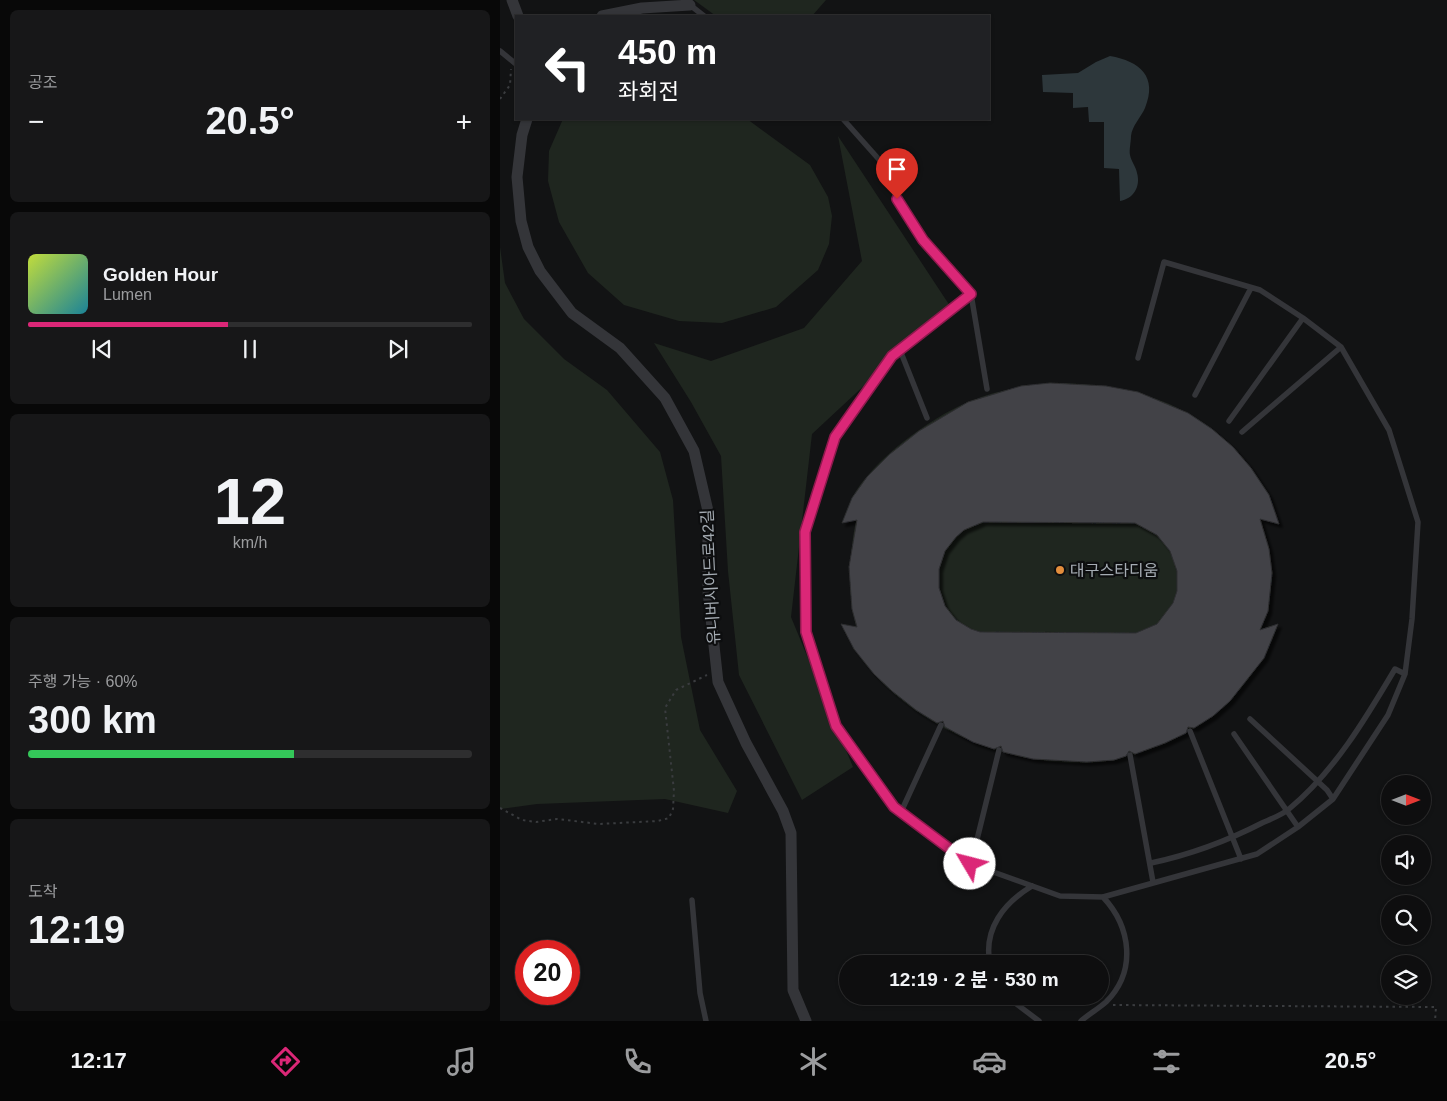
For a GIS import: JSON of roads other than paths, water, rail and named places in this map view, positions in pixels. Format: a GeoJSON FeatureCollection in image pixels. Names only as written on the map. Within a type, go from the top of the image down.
{"type":"FeatureCollection","features":[{"type":"Feature","properties":{"kind":"street"},"geometry":{"type":"LineString","coordinates":[[512,0],[518,15]]}},
{"type":"Feature","properties":{"kind":"street"},"geometry":{"type":"LineString","coordinates":[[607,15],[642,8],[686,3]]}},
{"type":"Feature","properties":{"kind":"street","name":"유니버시아드로42길"},"geometry":{"type":"LineString","coordinates":[[527,120],[522,135],[517,177],[521,221],[528,247],[540,272],[572,312],[620,348],[664,398],[694,451],[708,510],[708,591],[718,682],[746,743],[783,811],[790,833],[793,990],[806,1021]]}},
{"type":"Feature","properties":{"kind":"lane"},"geometry":{"type":"LineString","coordinates":[[686,3],[703,15]]}},
{"type":"Feature","properties":{"kind":"lane"},"geometry":{"type":"LineString","coordinates":[[500,51],[515,63]]}},
{"type":"Feature","properties":{"kind":"lane"},"geometry":{"type":"LineString","coordinates":[[844,120],[883,164],[897,199],[923,240],[971,294],[987,389]]}},
{"type":"Feature","properties":{"kind":"lane"},"geometry":{"type":"LineString","coordinates":[[971,294],[892,356],[835,437],[805,532],[806,632],[836,726],[894,807],[970,864],[1060,896],[1102,897],[1257,854],[1298,827],[1334,799],[1388,715],[1405,674],[1412,618],[1418,522],[1389,430],[1341,347],[1304,318],[1260,290],[1164,262],[1138,358]]}},
{"type":"Feature","properties":{"kind":"lane"},"geometry":{"type":"LineString","coordinates":[[1195,395],[1251,288]]}},
{"type":"Feature","properties":{"kind":"lane"},"geometry":{"type":"LineString","coordinates":[[1229,421],[1304,318]]}},
{"type":"Feature","properties":{"kind":"lane"},"geometry":{"type":"LineString","coordinates":[[1242,432],[1341,347]]}},
{"type":"Feature","properties":{"kind":"lane"},"geometry":{"type":"LineString","coordinates":[[900,350],[927,418]]}},
{"type":"Feature","properties":{"kind":"lane"},"geometry":{"type":"LineString","coordinates":[[1151,864],[1170,860],[1234,837],[1288,810],[1318,782],[1371,708],[1395,669],[1405,674]]}},
{"type":"Feature","properties":{"kind":"lane"},"geometry":{"type":"LineString","coordinates":[[1250,719],[1334,799]]}},
{"type":"Feature","properties":{"kind":"lane"},"geometry":{"type":"LineString","coordinates":[[901,812],[941,725]]}},
{"type":"Feature","properties":{"kind":"lane"},"geometry":{"type":"LineString","coordinates":[[1190,730],[1234,837],[1241,859]]}},
{"type":"Feature","properties":{"kind":"lane"},"geometry":{"type":"LineString","coordinates":[[1234,734],[1298,827]]}},
{"type":"Feature","properties":{"kind":"lane"},"geometry":{"type":"LineString","coordinates":[[970,864],[999,750]]}},
{"type":"Feature","properties":{"kind":"lane"},"geometry":{"type":"LineString","coordinates":[[1130,755],[1153,882]]}},
{"type":"Feature","properties":{"kind":"lane"},"geometry":{"type":"LineString","coordinates":[[990,955],[990,940],[995,923],[1003,909],[1015,896],[1032,886]]}},
{"type":"Feature","properties":{"kind":"lane"},"geometry":{"type":"LineString","coordinates":[[1081,1021],[1102,1005],[1117,988],[1124,971],[1127,954],[1126,936],[1120,919],[1102,897]]}},
{"type":"Feature","properties":{"kind":"lane"},"geometry":{"type":"LineString","coordinates":[[692,900],[700,993],[706,1021]]}},
{"type":"Feature","properties":{"kind":"lane"},"geometry":{"type":"LineString","coordinates":[[1015,1005],[1039,1021]]}},
{"type":"Feature","properties":{"kind":"place","name":"대구스타디움"},"geometry":{"type":"Point","coordinates":[1060,570]}}]}
